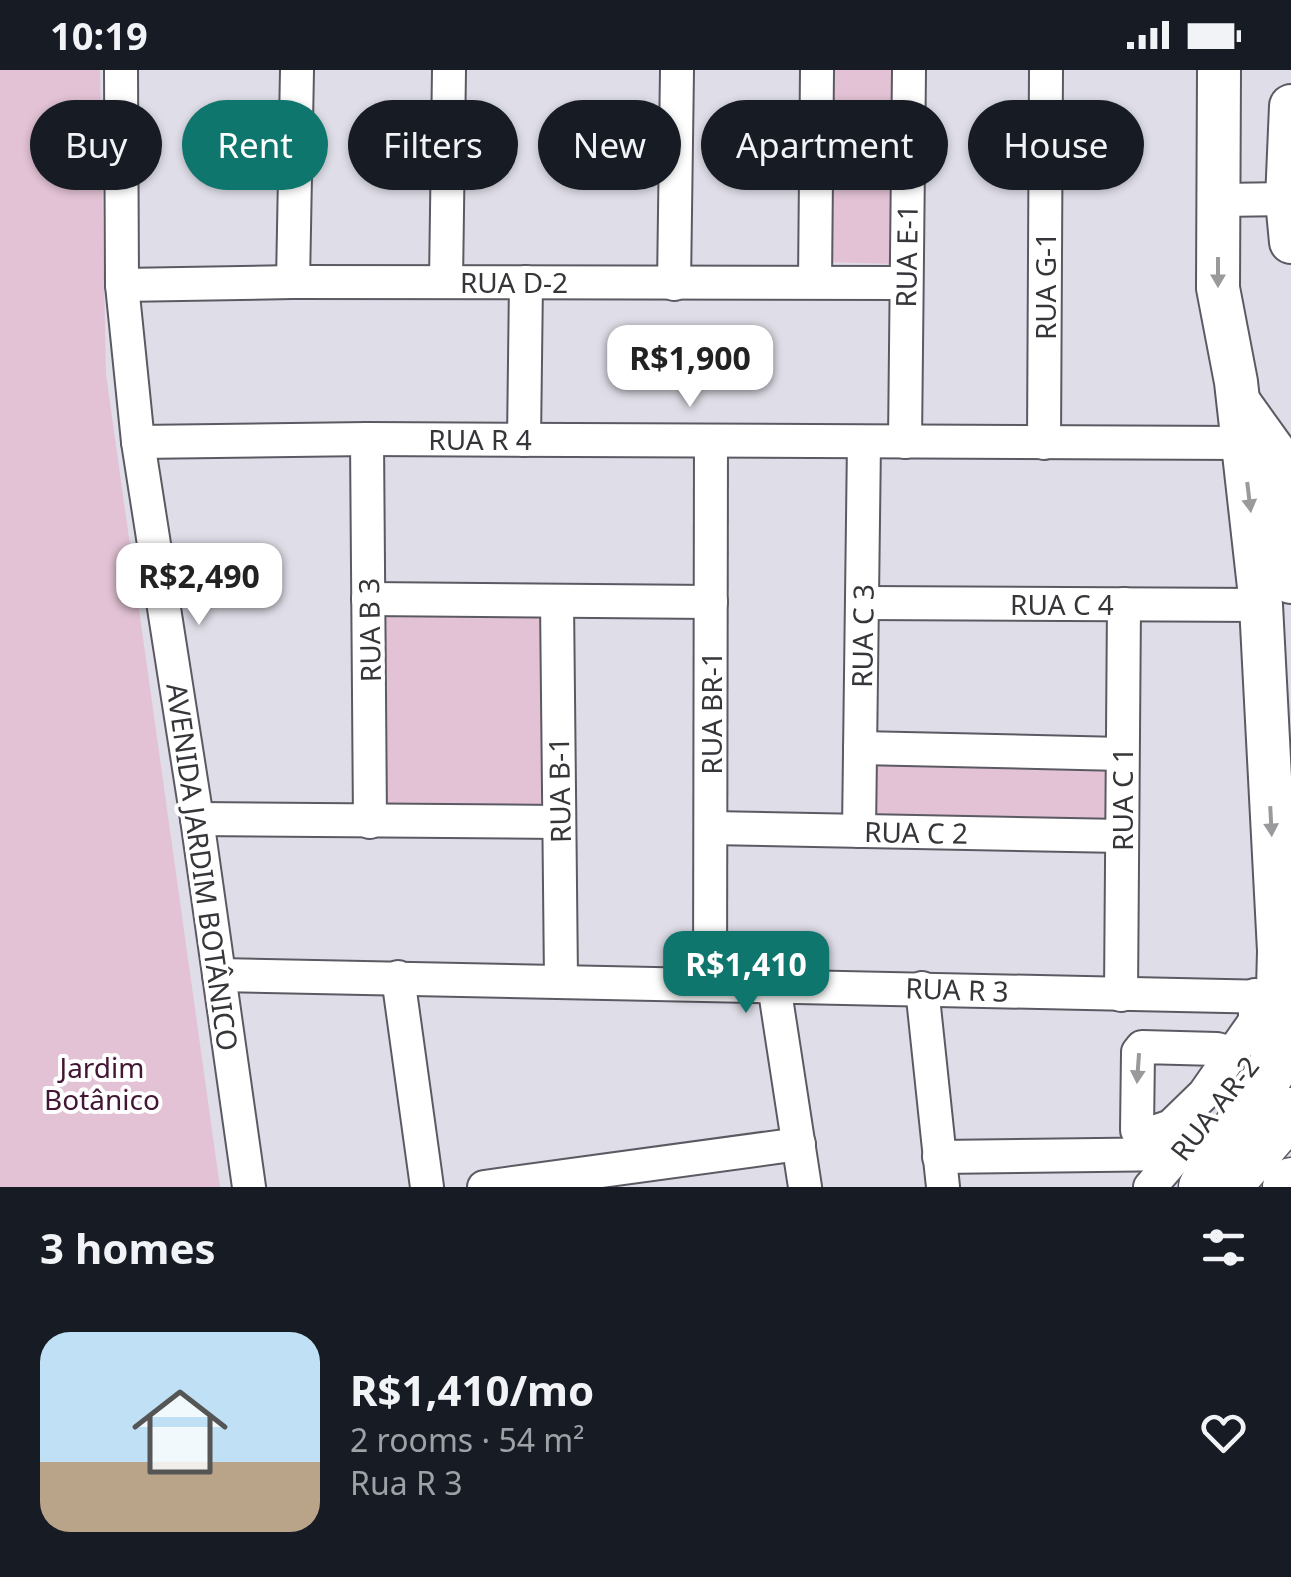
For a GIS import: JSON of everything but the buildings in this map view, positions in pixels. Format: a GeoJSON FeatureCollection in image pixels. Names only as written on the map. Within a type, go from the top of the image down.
{"type":"FeatureCollection","features":[{"type":"Feature","properties":{"kind":"highway"},"geometry":{"type":"LineString","coordinates":[[1191,1170],[1274,1066],[1260,1004]]}},
{"type":"Feature","properties":{"kind":"highway"},"geometry":{"type":"LineString","coordinates":[[1227,1187],[1291,1112]]}},
{"type":"Feature","properties":{"kind":"main road"},"geometry":{"type":"LineString","coordinates":[[1218,70],[1218,288],[1243,443],[1276,593]]}},
{"type":"Feature","properties":{"kind":"main road"},"geometry":{"type":"LineString","coordinates":[[1290,214],[1291,106]]}},
{"type":"Feature","properties":{"kind":"main road"},"geometry":{"type":"LineString","coordinates":[[1238,400],[1274,451],[1279,951],[1260,1004]]}},
{"type":"Feature","properties":{"kind":"street","name":"AVENIDA JARDIM BOTÂNICO"},"geometry":{"type":"LineString","coordinates":[[121,70],[122,285],[138,442],[249,1187]]}},
{"type":"Feature","properties":{"kind":"street"},"geometry":{"type":"LineString","coordinates":[[293,282],[297,70]]}},
{"type":"Feature","properties":{"kind":"street"},"geometry":{"type":"LineString","coordinates":[[446,282],[449,70]]}},
{"type":"Feature","properties":{"kind":"street"},"geometry":{"type":"LineString","coordinates":[[674,284],[677,70]]}},
{"type":"Feature","properties":{"kind":"street"},"geometry":{"type":"LineString","coordinates":[[815,282],[817,70]]}},
{"type":"Feature","properties":{"kind":"street","name":"RUA E-1"},"geometry":{"type":"LineString","coordinates":[[905,442],[909,70]]}},
{"type":"Feature","properties":{"kind":"street","name":"RUA G-1"},"geometry":{"type":"LineString","coordinates":[[1044,442],[1046,70]]}},
{"type":"Feature","properties":{"kind":"street"},"geometry":{"type":"LineString","coordinates":[[1218,200],[1290,214]]}},
{"type":"Feature","properties":{"kind":"street"},"geometry":{"type":"LineString","coordinates":[[524,440],[526,282]]}},
{"type":"Feature","properties":{"kind":"street","name":"RUA D-2"},"geometry":{"type":"LineString","coordinates":[[122,285],[906,283]]}},
{"type":"Feature","properties":{"kind":"street","name":"RUA R 4"},"geometry":{"type":"LineString","coordinates":[[138,442],[367,439],[1243,443]]}},
{"type":"Feature","properties":{"kind":"street","name":"RUA B 3"},"geometry":{"type":"LineString","coordinates":[[367,439],[370,822]]}},
{"type":"Feature","properties":{"kind":"street","name":"RUA BR-1"},"geometry":{"type":"LineString","coordinates":[[710,984],[711,441]]}},
{"type":"Feature","properties":{"kind":"street","name":"RUA C 3"},"geometry":{"type":"LineString","coordinates":[[859,831],[864,442]]}},
{"type":"Feature","properties":{"kind":"street","name":"RUA C 4"},"geometry":{"type":"LineString","coordinates":[[862,603],[1124,604],[1276,593]]}},
{"type":"Feature","properties":{"kind":"street"},"geometry":{"type":"LineString","coordinates":[[368,599],[711,602]]}},
{"type":"Feature","properties":{"kind":"street","name":"RUA B-1"},"geometry":{"type":"LineString","coordinates":[[557,601],[561,980]]}},
{"type":"Feature","properties":{"kind":"street","name":"RUA C 1"},"geometry":{"type":"LineString","coordinates":[[1122,995],[1124,604]]}},
{"type":"Feature","properties":{"kind":"street"},"geometry":{"type":"LineString","coordinates":[[860,748],[1122,754]]}},
{"type":"Feature","properties":{"kind":"street"},"geometry":{"type":"LineString","coordinates":[[197,818],[560,822]]}},
{"type":"Feature","properties":{"kind":"street","name":"RUA C 2"},"geometry":{"type":"LineString","coordinates":[[711,828],[1122,836]]}},
{"type":"Feature","properties":{"kind":"street","name":"RUA R 3"},"geometry":{"type":"LineString","coordinates":[[219,975],[922,988],[1260,1004]]}},
{"type":"Feature","properties":{"kind":"street"},"geometry":{"type":"LineString","coordinates":[[398,978],[427,1187]]}},
{"type":"Feature","properties":{"kind":"street"},"geometry":{"type":"LineString","coordinates":[[774,986],[805,1187]]}},
{"type":"Feature","properties":{"kind":"street"},"geometry":{"type":"LineString","coordinates":[[922,988],[941,1172],[1191,1170]]}},
{"type":"Feature","properties":{"kind":"street"},"geometry":{"type":"LineString","coordinates":[[1224,1051],[1237,1019],[1260,1004]]}},
{"type":"Feature","properties":{"kind":"street"},"geometry":{"type":"LineString","coordinates":[[484,1187],[651,1176],[799,1144]]}},
{"type":"Feature","properties":{"kind":"street","name":"RUA AR-2"},"geometry":{"type":"LineString","coordinates":[[1150,1187],[1191,1170]]}},
{"type":"Feature","properties":{"kind":"green space","name":"Jardim Botânico"},"geometry":{"type":"Polygon","coordinates":[[[0,70],[100,70],[101,100],[30,100],[30,190],[102,190],[106,374],[220,1187],[0,1187],[0,70]]]}},
{"type":"Feature","properties":{"kind":"green space"},"geometry":{"type":"Polygon","coordinates":[[[829,70],[897,70],[896,100],[828,100],[829,70]]]}},
{"type":"Feature","properties":{"kind":"green space"},"geometry":{"type":"Polygon","coordinates":[[[826,190],[895,190],[893,264],[825,262],[826,190]]]}},
{"type":"Feature","properties":{"kind":"green space"},"geometry":{"type":"Polygon","coordinates":[[[377,612],[541,612],[541,813],[377,813],[377,612]]]}},
{"type":"Feature","properties":{"kind":"green space"},"geometry":{"type":"Polygon","coordinates":[[[869,760],[1112,765],[1111,828],[868,823],[869,760]]]}}]}
